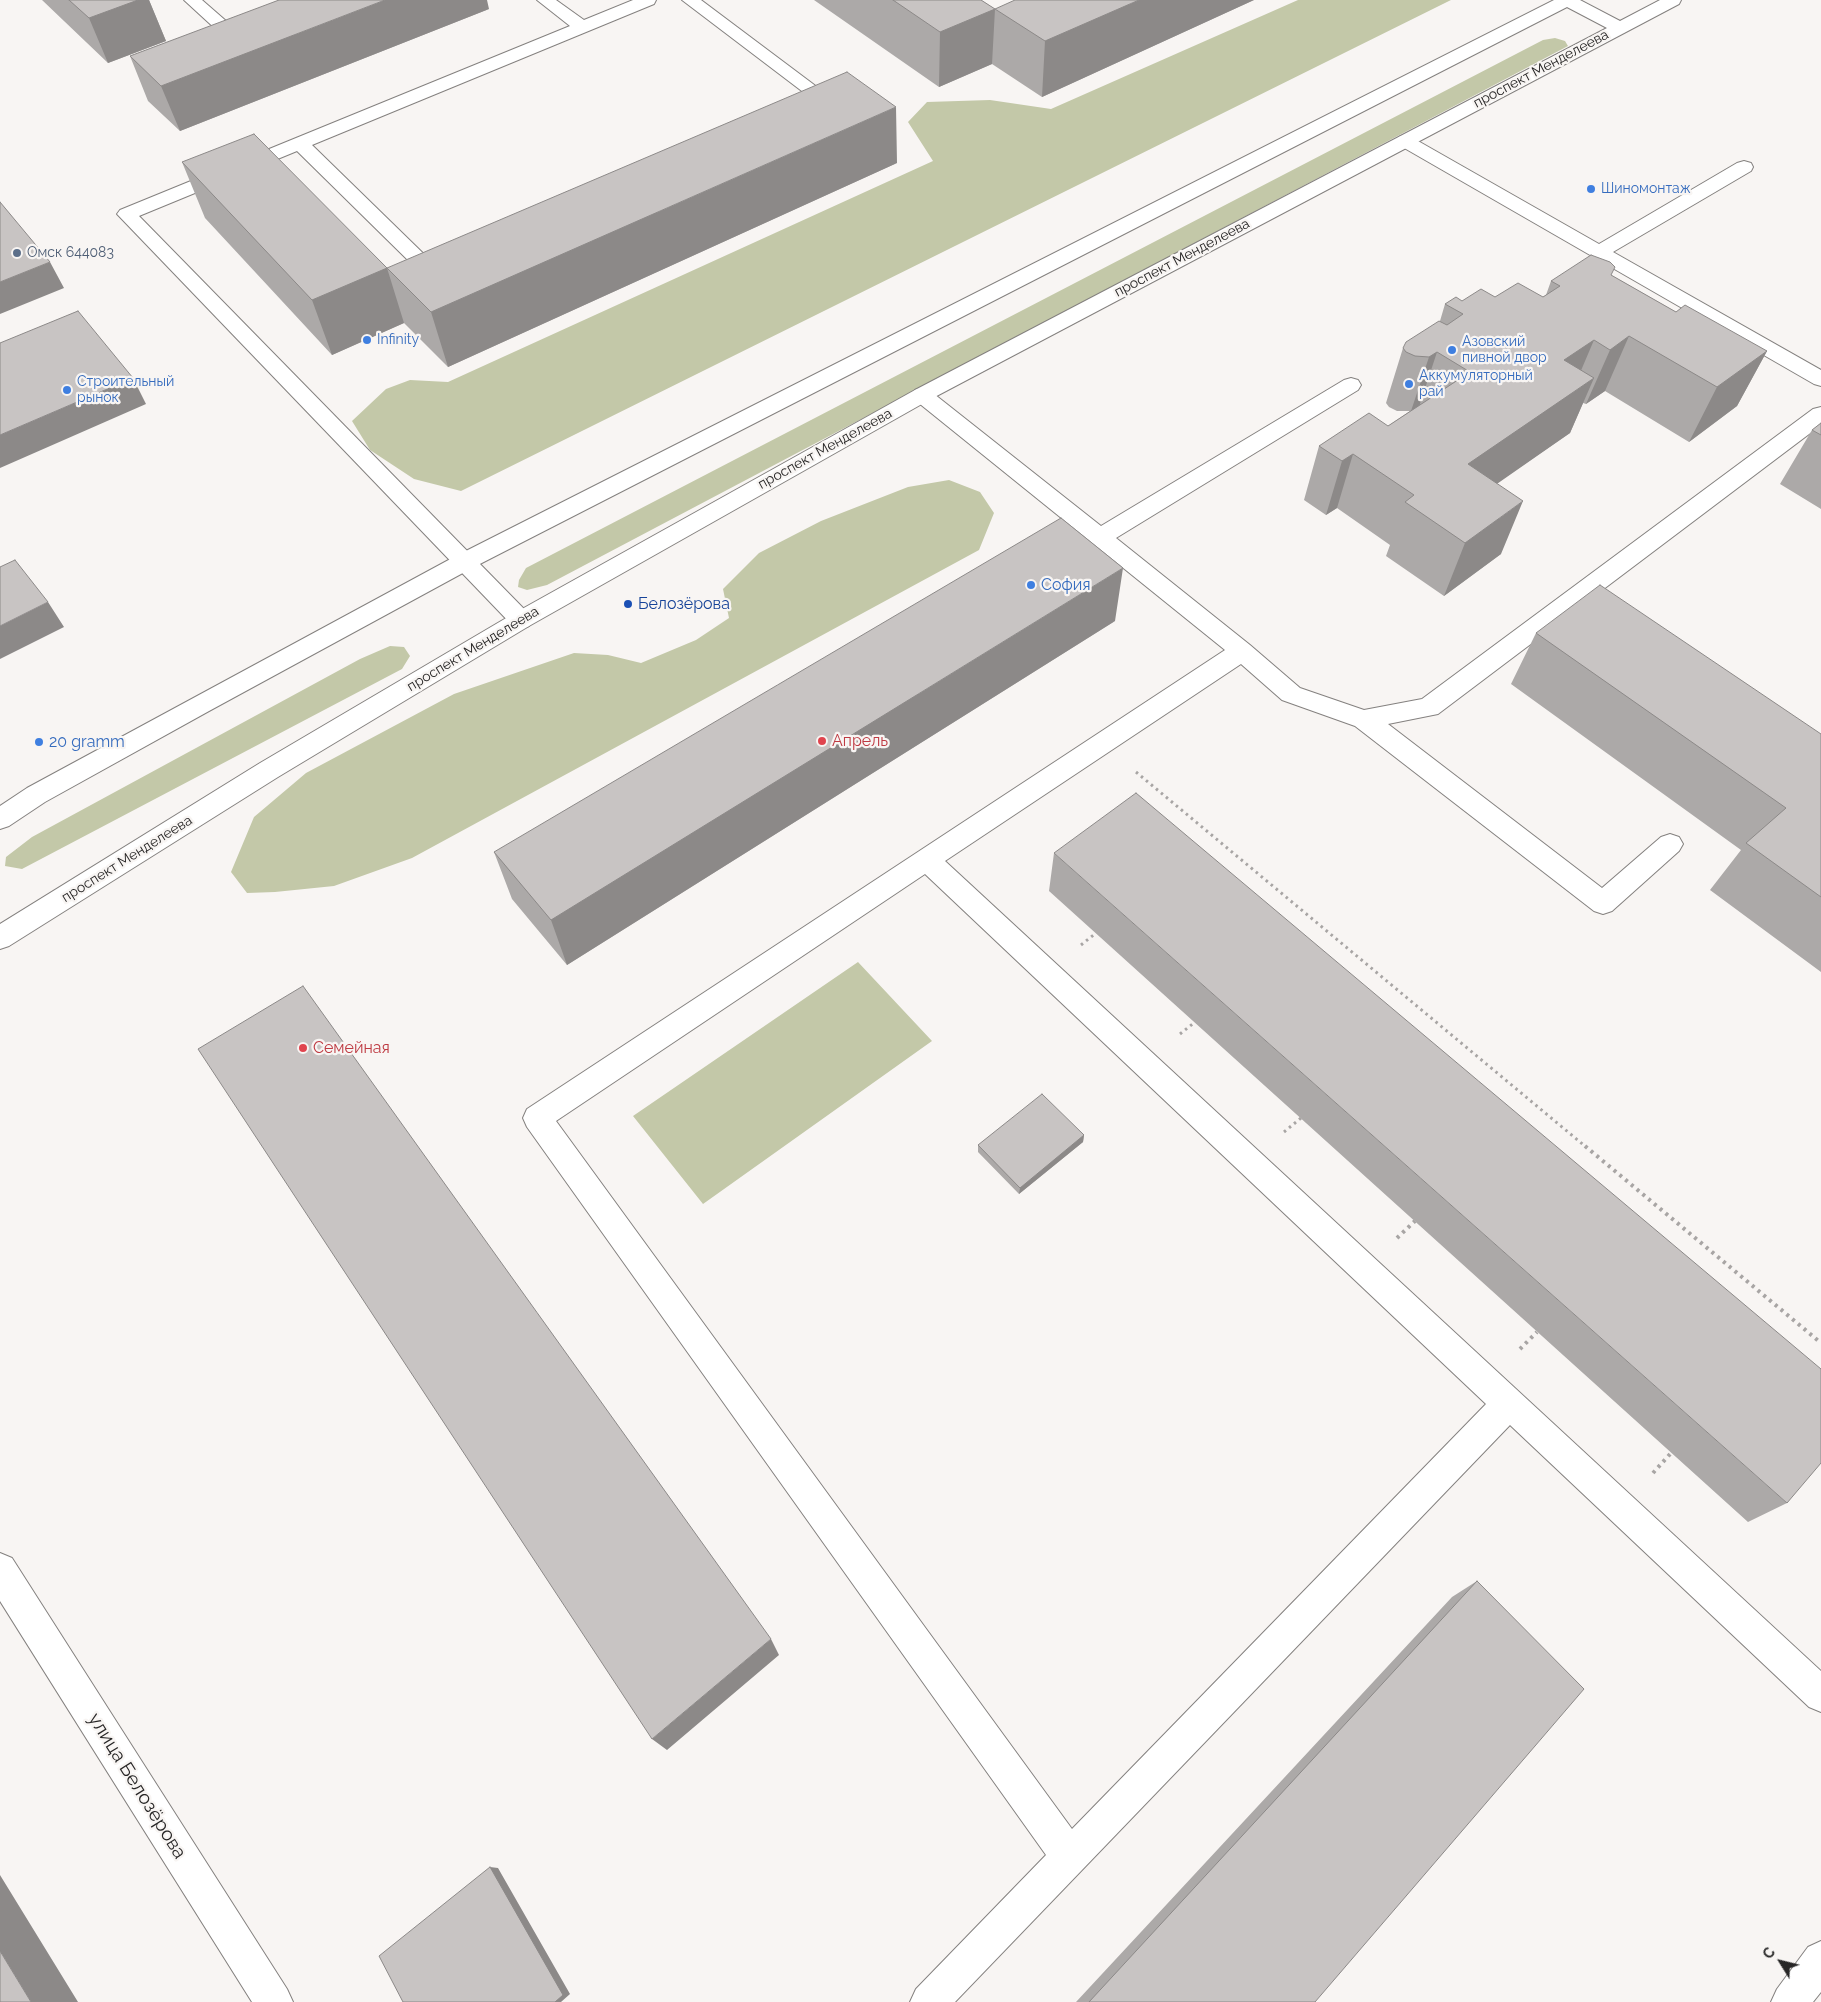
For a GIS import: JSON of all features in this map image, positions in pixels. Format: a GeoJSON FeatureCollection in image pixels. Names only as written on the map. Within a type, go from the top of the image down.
{"type":"FeatureCollection","features":[{"type":"Feature","properties":{"kind":"main road"},"geometry":{"type":"LineString","coordinates":[[192,0],[239,41],[266,31]]}},
{"type":"Feature","properties":{"kind":"main road"},"geometry":{"type":"LineString","coordinates":[[545,0],[582,27]]}},
{"type":"Feature","properties":{"kind":"main road"},"geometry":{"type":"LineString","coordinates":[[521,620],[127,214],[648,0]]}},
{"type":"Feature","properties":{"kind":"main road"},"geometry":{"type":"LineString","coordinates":[[690,0],[824,99],[788,114]]}},
{"type":"Feature","properties":{"kind":"main road"},"geometry":{"type":"LineString","coordinates":[[0,819],[36,795],[182,713],[464,562],[1567,0],[1620,28]]}},
{"type":"Feature","properties":{"kind":"main road","name":"проспект Менделеева"},"geometry":{"type":"LineString","coordinates":[[0,938],[269,770],[521,620],[922,395],[1673,0]]}},
{"type":"Feature","properties":{"kind":"main road"},"geometry":{"type":"LineString","coordinates":[[1404,141],[1821,380]]}},
{"type":"Feature","properties":{"kind":"main road"},"geometry":{"type":"LineString","coordinates":[[300,143],[428,269],[464,254]]}},
{"type":"Feature","properties":{"kind":"main road"},"geometry":{"type":"LineString","coordinates":[[1599,252],[1744,167]]}},
{"type":"Feature","properties":{"kind":"main road"},"geometry":{"type":"LineString","coordinates":[[1100,537],[1351,385]]}},
{"type":"Feature","properties":{"kind":"main road"},"geometry":{"type":"LineString","coordinates":[[922,395],[1242,651],[1291,694],[1364,719],[1603,902],[1670,844]]}},
{"type":"Feature","properties":{"kind":"main road"},"geometry":{"type":"LineString","coordinates":[[1364,719],[1429,707],[1585,603],[1821,414]]}},
{"type":"Feature","properties":{"kind":"main road"},"geometry":{"type":"LineString","coordinates":[[1070,1858],[537,1118],[1242,651]]}},
{"type":"Feature","properties":{"kind":"main road"},"geometry":{"type":"LineString","coordinates":[[927,860],[1821,1695]]}},
{"type":"Feature","properties":{"kind":"main road"},"geometry":{"type":"LineString","coordinates":[[929,2002],[1509,1403]]}},
{"type":"Feature","properties":{"kind":"main road","name":"улица Белозёрова"},"geometry":{"type":"LineString","coordinates":[[0,1570],[274,2002]]}},
{"type":"Feature","properties":{"kind":"main road"},"geometry":{"type":"LineString","coordinates":[[1790,2002],[1821,1960]]}},
{"type":"Feature","properties":{"kind":"path"},"geometry":{"type":"LineString","coordinates":[[1103,744],[1821,1343]]}},
{"type":"Feature","properties":{"kind":"green space"},"geometry":{"type":"Polygon","coordinates":[[[1298,0],[1451,0],[461,491],[414,479],[370,450],[352,421],[386,389],[410,380],[448,382],[933,161],[908,122],[927,102],[990,100],[1051,109],[1298,0]]]}},
{"type":"Feature","properties":{"kind":"green space"},"geometry":{"type":"Polygon","coordinates":[[[1555,38],[1565,41],[1568,46],[547,585],[527,590],[518,587],[519,580],[526,568],[1543,40],[1555,38]]]}},
{"type":"Feature","properties":{"kind":"green space"},"geometry":{"type":"Polygon","coordinates":[[[949,480],[980,492],[994,513],[979,550],[412,858],[334,886],[275,892],[247,893],[231,872],[254,817],[306,773],[454,694],[574,653],[608,655],[641,663],[696,640],[729,618],[723,589],[759,553],[821,521],[908,487],[949,480]]]}},
{"type":"Feature","properties":{"kind":"green space"},"geometry":{"type":"Polygon","coordinates":[[[390,646],[404,647],[410,656],[402,669],[22,869],[5,866],[6,857],[32,837],[360,659],[390,646]]]}},
{"type":"Feature","properties":{"kind":"green space"},"geometry":{"type":"Polygon","coordinates":[[[858,962],[932,1041],[703,1204],[633,1116],[858,962]]]}},
{"type":"Feature","properties":{"kind":"building"},"geometry":{"type":"Polygon","coordinates":[[[69,0],[138,0],[89,18],[69,0]]]}},
{"type":"Feature","properties":{"kind":"building"},"geometry":{"type":"Polygon","coordinates":[[[279,0],[385,0],[161,86],[130,56],[279,0]]]}},
{"type":"Feature","properties":{"kind":"building"},"geometry":{"type":"Polygon","coordinates":[[[893,0],[981,0],[995,9],[940,32],[893,0]]]}},
{"type":"Feature","properties":{"kind":"building"},"geometry":{"type":"Polygon","coordinates":[[[1015,0],[1139,0],[1045,41],[995,9],[1015,0]]]}},
{"type":"Feature","properties":{"kind":"building"},"geometry":{"type":"Polygon","coordinates":[[[847,72],[896,107],[431,312],[387,268],[847,72]]]}},
{"type":"Feature","properties":{"kind":"building"},"geometry":{"type":"Polygon","coordinates":[[[254,134],[387,268],[312,300],[182,162],[254,134]]]}},
{"type":"Feature","properties":{"kind":"building"},"geometry":{"type":"Polygon","coordinates":[[[0,202],[50,262],[0,282],[0,202]]]}},
{"type":"Feature","properties":{"kind":"building"},"geometry":{"type":"Polygon","coordinates":[[[1591,255],[1610,262],[1615,267],[1611,275],[1676,312],[1685,305],[1767,351],[1717,387],[1629,336],[1610,350],[1594,340],[1564,360],[1594,378],[1468,464],[1523,501],[1465,543],[1405,502],[1414,495],[1353,454],[1342,461],[1319,446],[1369,413],[1388,426],[1470,372],[1437,352],[1429,357],[1415,356],[1406,352],[1403,348],[1406,342],[1439,321],[1447,325],[1463,314],[1445,304],[1456,297],[1462,301],[1481,289],[1495,297],[1518,283],[1543,297],[1560,286],[1551,281],[1591,255]]]}},
{"type":"Feature","properties":{"kind":"building"},"geometry":{"type":"Polygon","coordinates":[[[78,311],[133,378],[0,435],[0,343],[78,311]]]}},
{"type":"Feature","properties":{"kind":"building"},"geometry":{"type":"Polygon","coordinates":[[[1821,423],[1821,435],[1812,430],[1821,423]]]}},
{"type":"Feature","properties":{"kind":"building"},"geometry":{"type":"Polygon","coordinates":[[[1061,518],[1123,568],[551,920],[494,852],[1061,518]]]}},
{"type":"Feature","properties":{"kind":"building"},"geometry":{"type":"Polygon","coordinates":[[[15,560],[48,602],[0,626],[0,567],[15,560]]]}},
{"type":"Feature","properties":{"kind":"building"},"geometry":{"type":"Polygon","coordinates":[[[1600,585],[1821,734],[1821,897],[1746,843],[1786,808],[1536,633],[1600,585]]]}},
{"type":"Feature","properties":{"kind":"building"},"geometry":{"type":"Polygon","coordinates":[[[1136,793],[1821,1369],[1821,1463],[1787,1503],[1054,853],[1136,793]]]}},
{"type":"Feature","properties":{"kind":"building"},"geometry":{"type":"Polygon","coordinates":[[[303,986],[771,1639],[652,1739],[198,1049],[303,986]]]}},
{"type":"Feature","properties":{"kind":"building"},"geometry":{"type":"Polygon","coordinates":[[[1042,1094],[1084,1135],[1020,1188],[978,1145],[1042,1094]]]}},
{"type":"Feature","properties":{"kind":"building"},"geometry":{"type":"Polygon","coordinates":[[[1477,1581],[1584,1689],[1315,2002],[1089,2002],[1477,1581]]]}},
{"type":"Feature","properties":{"kind":"building"},"geometry":{"type":"Polygon","coordinates":[[[490,1867],[563,1995],[555,2002],[403,2002],[379,1956],[490,1867]]]}},
{"type":"Feature","properties":{"kind":"building"},"geometry":{"type":"Polygon","coordinates":[[[0,1951],[31,2002],[0,2002],[0,1951]]]}},
{"type":"Feature","properties":{"kind":"place","name":"Шиномонтаж"},"geometry":{"type":"Point","coordinates":[1591,189]}},
{"type":"Feature","properties":{"kind":"place","name":"Омск 644083"},"geometry":{"type":"Point","coordinates":[17,253]}},
{"type":"Feature","properties":{"kind":"place","name":"Infinity"},"geometry":{"type":"Point","coordinates":[367,340]}},
{"type":"Feature","properties":{"kind":"place","name":"Азовский пивной двор"},"geometry":{"type":"Point","coordinates":[1452,350]}},
{"type":"Feature","properties":{"kind":"place","name":"Аккумуляторный рай"},"geometry":{"type":"Point","coordinates":[1409,384]}},
{"type":"Feature","properties":{"kind":"place","name":"Строительный рынок"},"geometry":{"type":"Point","coordinates":[67,390]}},
{"type":"Feature","properties":{"kind":"place","name":"София"},"geometry":{"type":"Point","coordinates":[1031,585]}},
{"type":"Feature","properties":{"kind":"place","name":"Белозёрова"},"geometry":{"type":"Point","coordinates":[628,604]}},
{"type":"Feature","properties":{"kind":"place","name":"Апрель"},"geometry":{"type":"Point","coordinates":[822,741]}},
{"type":"Feature","properties":{"kind":"place","name":"20 gramm"},"geometry":{"type":"Point","coordinates":[39,742]}},
{"type":"Feature","properties":{"kind":"place","name":"Семейная"},"geometry":{"type":"Point","coordinates":[303,1048]}}]}
